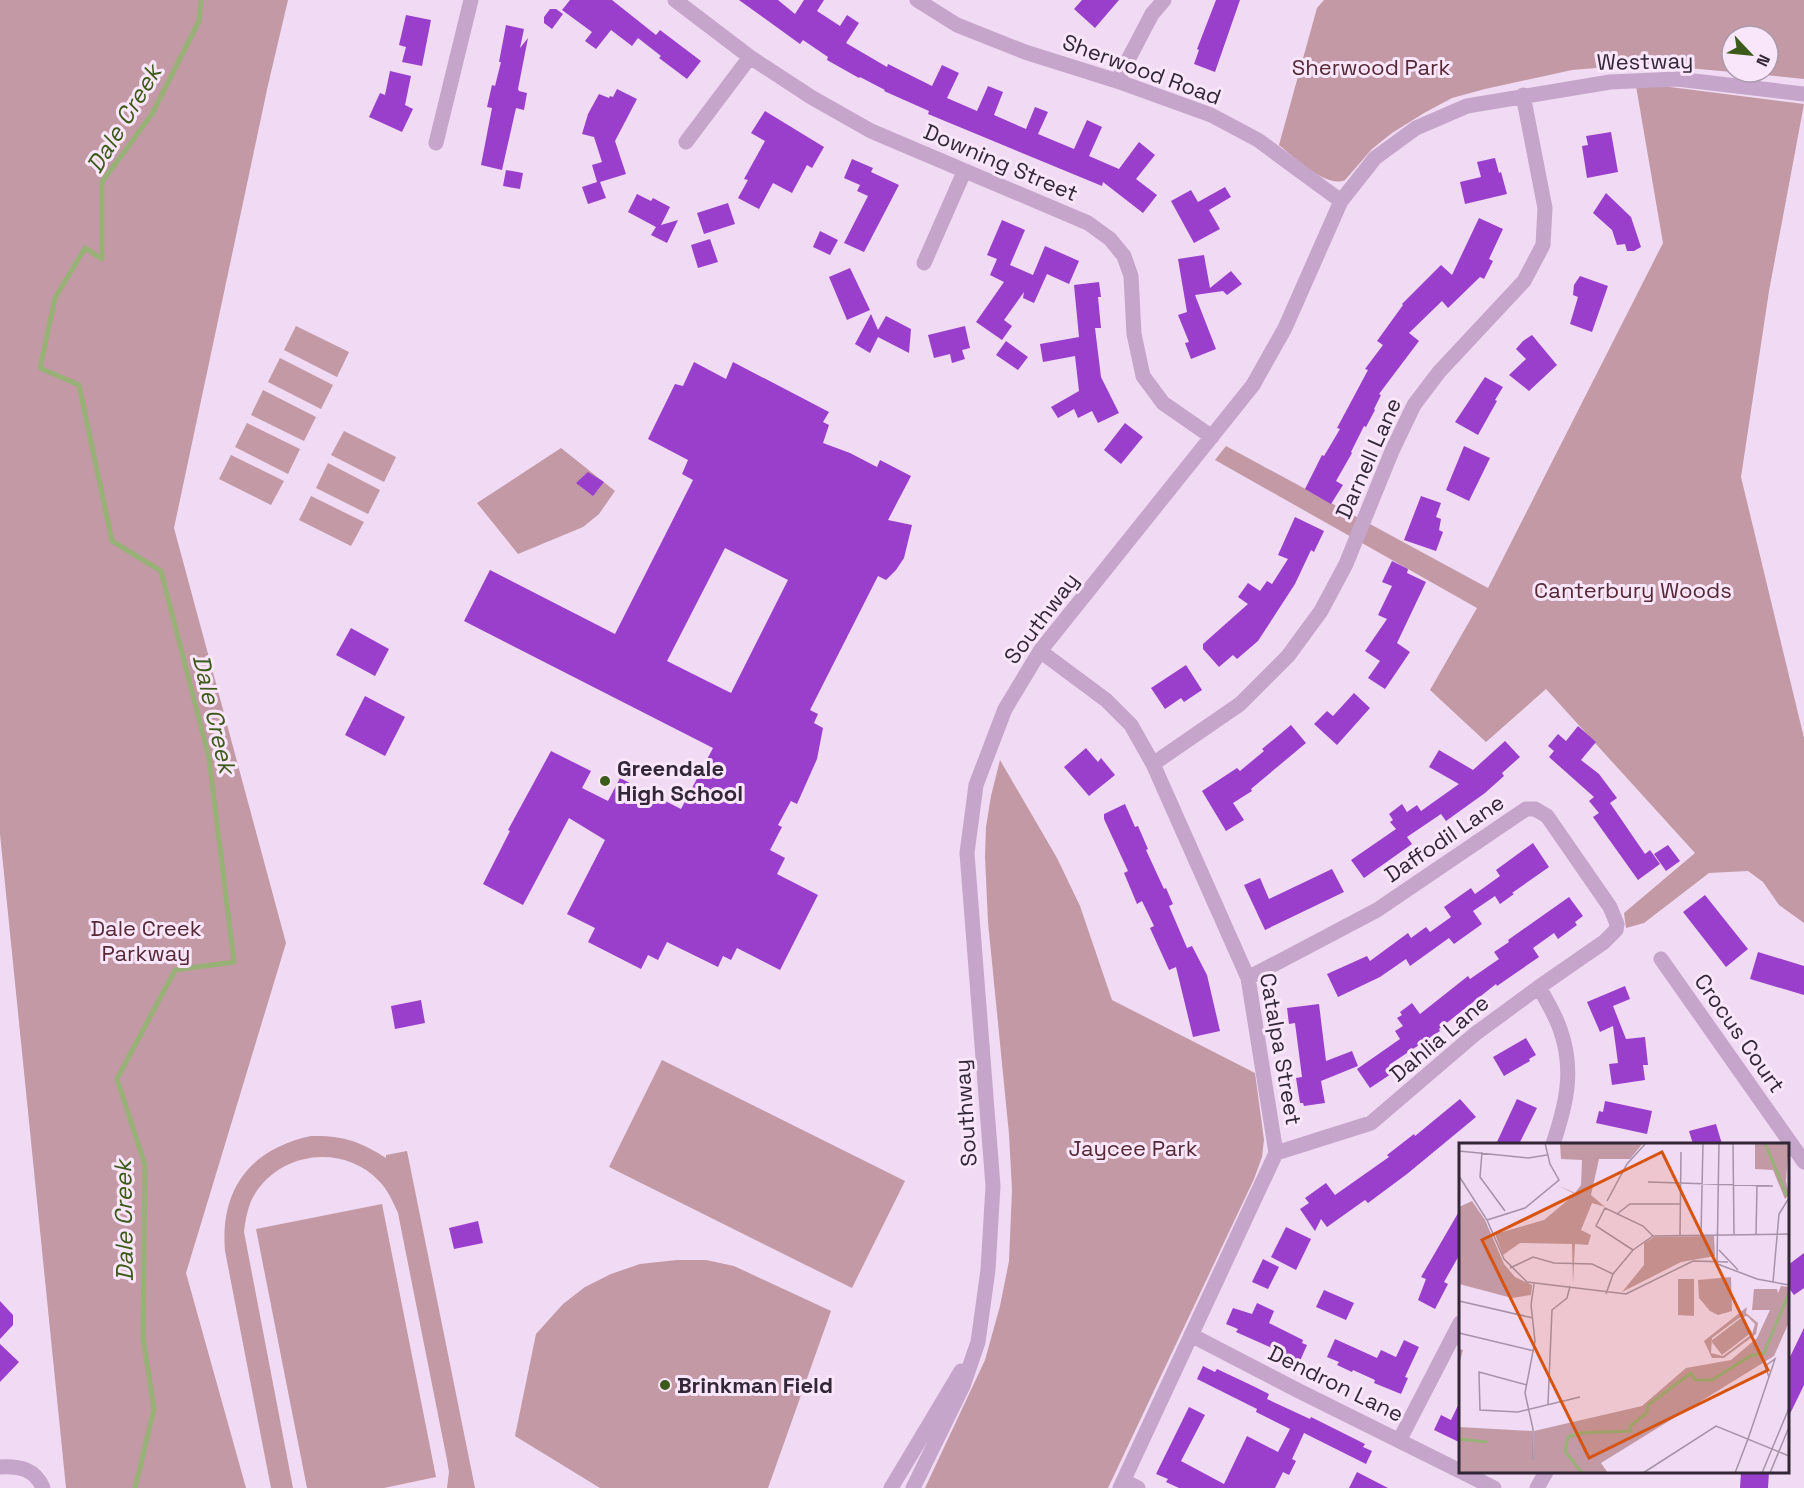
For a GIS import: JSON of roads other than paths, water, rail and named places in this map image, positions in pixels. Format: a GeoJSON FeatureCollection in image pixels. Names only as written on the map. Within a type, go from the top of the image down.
{"type":"FeatureCollection","features":[{"type":"Feature","properties":{"kind":"street"},"geometry":{"type":"LineString","coordinates":[[436,143],[471,0]]}},
{"type":"Feature","properties":{"kind":"street","name":"Downing Street"},"geometry":{"type":"LineString","coordinates":[[675,0],[750,57],[811,97],[871,131],[1088,223],[1110,238],[1124,256],[1131,276],[1134,333],[1143,376],[1163,403],[1212,437]]}},
{"type":"Feature","properties":{"kind":"street","name":"Sherwood Road"},"geometry":{"type":"LineString","coordinates":[[917,0],[957,25],[1024,52],[1118,81],[1211,115],[1258,140],[1341,201]]}},
{"type":"Feature","properties":{"kind":"street"},"geometry":{"type":"LineString","coordinates":[[1118,81],[1152,14],[1164,0]]}},
{"type":"Feature","properties":{"kind":"street"},"geometry":{"type":"LineString","coordinates":[[686,142],[750,57]]}},
{"type":"Feature","properties":{"kind":"street","name":"Westway"},"geometry":{"type":"LineString","coordinates":[[1523,95],[1611,82],[1677,79],[1804,94]]}},
{"type":"Feature","properties":{"kind":"street","name":"Southway"},"geometry":{"type":"LineString","coordinates":[[913,1488],[963,1386],[978,1342],[988,1270],[993,1186],[967,853],[976,785],[1005,710],[1041,651],[1253,385],[1285,328],[1341,201],[1375,158],[1416,128],[1467,106],[1523,95]]}},
{"type":"Feature","properties":{"kind":"street","name":"Darnell Lane"},"geometry":{"type":"LineString","coordinates":[[1153,764],[1240,704],[1288,656],[1321,611],[1346,564],[1392,451],[1414,405],[1439,372],[1524,281],[1543,245],[1545,208],[1523,95]]}},
{"type":"Feature","properties":{"kind":"street"},"geometry":{"type":"LineString","coordinates":[[924,263],[964,172]]}},
{"type":"Feature","properties":{"kind":"street","name":"Catalpa Street"},"geometry":{"type":"LineString","coordinates":[[1041,651],[1106,700],[1131,725],[1153,764],[1248,978],[1276,1153],[1122,1484]]}},
{"type":"Feature","properties":{"kind":"street","name":"Daffodil Lane"},"geometry":{"type":"LineString","coordinates":[[1248,978],[1377,910],[1526,809],[1547,816],[1610,907],[1617,924],[1616,930]]}},
{"type":"Feature","properties":{"kind":"street","name":"Dahlia Lane"},"geometry":{"type":"LineString","coordinates":[[1276,1153],[1371,1123],[1475,1034],[1604,942],[1616,930]]}},
{"type":"Feature","properties":{"kind":"street","name":"Crocus Court"},"geometry":{"type":"LineString","coordinates":[[1661,959],[1804,1162]]}},
{"type":"Feature","properties":{"kind":"street"},"geometry":{"type":"LineString","coordinates":[[1539,987],[1560,1028],[1569,1070],[1565,1109],[1553,1143]]}},
{"type":"Feature","properties":{"kind":"street"},"geometry":{"type":"LineString","coordinates":[[1400,1439],[1459,1327]]}},
{"type":"Feature","properties":{"kind":"street","name":"Dendron Lane"},"geometry":{"type":"LineString","coordinates":[[1191,1335],[1459,1470]]}},
{"type":"Feature","properties":{"kind":"street","name":"Southway"},"geometry":{"type":"LineString","coordinates":[[891,1488],[978,1342]]}},
{"type":"Feature","properties":{"kind":"street"},"geometry":{"type":"LineString","coordinates":[[0,1467],[16,1466],[27,1469],[39,1479],[43,1488]]}},
{"type":"Feature","properties":{"kind":"street","name":"Dendron Lane"},"geometry":{"type":"LineString","coordinates":[[1465,1473],[1494,1488]]}},
{"type":"Feature","properties":{"kind":"street"},"geometry":{"type":"LineString","coordinates":[[1537,1488],[1545,1473]]}},
{"type":"Feature","properties":{"kind":"street"},"geometry":{"type":"LineString","coordinates":[[1122,1484],[1138,1488]]}},
{"type":"Feature","properties":{"kind":"waterway","name":"Dale Creek"},"geometry":{"type":"LineString","coordinates":[[135,1488],[154,1409],[143,1338],[145,1165],[117,1079],[175,970],[234,962],[209,758],[161,571],[112,541],[79,385],[40,368],[55,298],[85,248],[102,259],[102,182],[152,114],[199,21],[201,0]]}},
{"type":"Feature","properties":{"kind":"place","name":"Greendale High School"},"geometry":{"type":"Point","coordinates":[605,781]}},
{"type":"Feature","properties":{"kind":"place","name":"Brinkman Field"},"geometry":{"type":"Point","coordinates":[665,1385]}},
{"type":"Feature","properties":{"kind":"park label","name":"Sherwood Park"},"geometry":{"type":"Point","coordinates":[1371,67]}},
{"type":"Feature","properties":{"kind":"park label","name":"Canterbury Woods"},"geometry":{"type":"Point","coordinates":[1633,590]}},
{"type":"Feature","properties":{"kind":"park label","name":"Dale Creek Parkway"},"geometry":{"type":"Point","coordinates":[146,940]}},
{"type":"Feature","properties":{"kind":"park label","name":"Jaycee Park"},"geometry":{"type":"Point","coordinates":[1133,1148]}}]}
